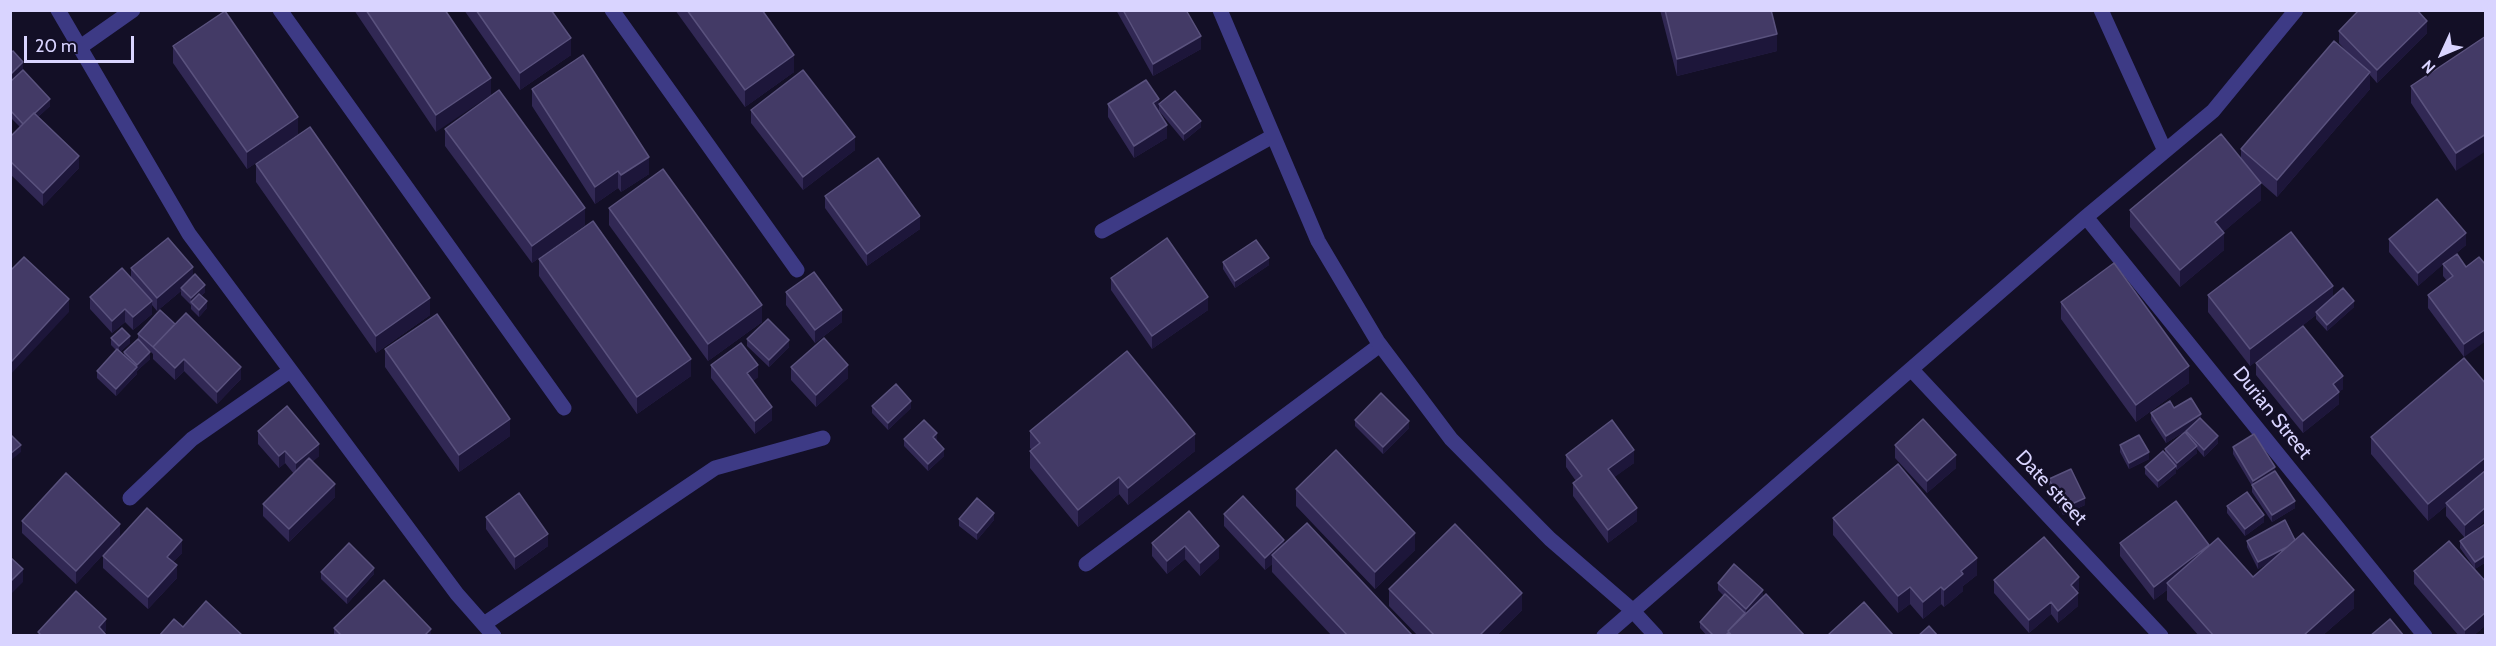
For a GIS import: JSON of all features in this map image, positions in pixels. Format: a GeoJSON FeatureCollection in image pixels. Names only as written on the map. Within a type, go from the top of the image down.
{"type":"FeatureCollection","features":[{"type":"Feature","properties":{"kind":"street"},"geometry":{"type":"LineString","coordinates":[[58,10],[189,234],[457,594],[489,630],[715,468],[823,438]]}},
{"type":"Feature","properties":{"kind":"street"},"geometry":{"type":"LineString","coordinates":[[79,48],[134,10]]}},
{"type":"Feature","properties":{"kind":"street"},"geometry":{"type":"LineString","coordinates":[[280,10],[564,408]]}},
{"type":"Feature","properties":{"kind":"street"},"geometry":{"type":"LineString","coordinates":[[612,10],[797,270]]}},
{"type":"Feature","properties":{"kind":"street"},"geometry":{"type":"LineString","coordinates":[[1220,10],[1318,241],[1380,345],[1451,439],[1550,539],[1632,610],[1656,636]]}},
{"type":"Feature","properties":{"kind":"street"},"geometry":{"type":"LineString","coordinates":[[2101,10],[2164,151]]}},
{"type":"Feature","properties":{"kind":"street"},"geometry":{"type":"LineString","coordinates":[[1604,636],[2086,217],[2213,111],[2296,10]]}},
{"type":"Feature","properties":{"kind":"street"},"geometry":{"type":"LineString","coordinates":[[1102,231],[1273,136]]}},
{"type":"Feature","properties":{"kind":"street","name":"Durian Street"},"geometry":{"type":"LineString","coordinates":[[2086,217],[2425,636]]}},
{"type":"Feature","properties":{"kind":"street"},"geometry":{"type":"LineString","coordinates":[[1086,564],[1380,345]]}},
{"type":"Feature","properties":{"kind":"street","name":"Date street"},"geometry":{"type":"LineString","coordinates":[[1911,369],[2161,636]]}},
{"type":"Feature","properties":{"kind":"street"},"geometry":{"type":"LineString","coordinates":[[130,498],[192,439],[290,371]]}},
{"type":"Feature","properties":{"kind":"building"},"geometry":{"type":"Polygon","coordinates":[[[366,10],[445,10],[491,78],[436,115],[366,10]]]}},
{"type":"Feature","properties":{"kind":"building"},"geometry":{"type":"Polygon","coordinates":[[[476,10],[551,10],[571,38],[520,73],[476,10]]]}},
{"type":"Feature","properties":{"kind":"building"},"geometry":{"type":"Polygon","coordinates":[[[687,10],[762,10],[794,55],[745,90],[687,10]]]}},
{"type":"Feature","properties":{"kind":"building"},"geometry":{"type":"Polygon","coordinates":[[[1123,10],[1186,10],[1201,36],[1153,64],[1123,10]]]}},
{"type":"Feature","properties":{"kind":"building"},"geometry":{"type":"Polygon","coordinates":[[[1665,10],[1771,10],[1777,34],[1677,59],[1665,10]]]}},
{"type":"Feature","properties":{"kind":"building"},"geometry":{"type":"Polygon","coordinates":[[[2359,10],[2417,10],[2427,21],[2377,70],[2339,31],[2359,10]]]}},
{"type":"Feature","properties":{"kind":"building"},"geometry":{"type":"Polygon","coordinates":[[[225,11],[298,117],[247,152],[173,46],[225,11]]]}},
{"type":"Feature","properties":{"kind":"building"},"geometry":{"type":"Polygon","coordinates":[[[2486,36],[2486,134],[2456,153],[2411,86],[2486,36]]]}},
{"type":"Feature","properties":{"kind":"building"},"geometry":{"type":"Polygon","coordinates":[[[2334,41],[2370,72],[2277,180],[2241,149],[2334,41]]]}},
{"type":"Feature","properties":{"kind":"building"},"geometry":{"type":"Polygon","coordinates":[[[13,51],[23,62],[10,75],[10,53],[13,51]]]}},
{"type":"Feature","properties":{"kind":"building"},"geometry":{"type":"Polygon","coordinates":[[[583,55],[649,157],[621,175],[618,171],[595,187],[532,89],[583,55]]]}},
{"type":"Feature","properties":{"kind":"building"},"geometry":{"type":"Polygon","coordinates":[[[23,70],[50,99],[23,124],[10,110],[10,82],[23,70]]]}},
{"type":"Feature","properties":{"kind":"building"},"geometry":{"type":"Polygon","coordinates":[[[803,70],[855,137],[803,177],[751,110],[803,70]]]}},
{"type":"Feature","properties":{"kind":"building"},"geometry":{"type":"Polygon","coordinates":[[[1146,80],[1159,99],[1153,103],[1167,125],[1134,146],[1108,104],[1146,80]]]}},
{"type":"Feature","properties":{"kind":"building"},"geometry":{"type":"Polygon","coordinates":[[[499,90],[585,208],[532,246],[445,129],[499,90]]]}},
{"type":"Feature","properties":{"kind":"building"},"geometry":{"type":"Polygon","coordinates":[[[1175,91],[1201,121],[1184,134],[1159,104],[1175,91]]]}},
{"type":"Feature","properties":{"kind":"building"},"geometry":{"type":"Polygon","coordinates":[[[34,113],[79,156],[43,193],[10,161],[10,137],[34,113]]]}},
{"type":"Feature","properties":{"kind":"building"},"geometry":{"type":"Polygon","coordinates":[[[310,127],[430,298],[376,336],[256,164],[310,127]]]}},
{"type":"Feature","properties":{"kind":"building"},"geometry":{"type":"Polygon","coordinates":[[[2221,134],[2261,183],[2215,222],[2224,233],[2180,270],[2130,210],[2221,134]]]}},
{"type":"Feature","properties":{"kind":"building"},"geometry":{"type":"Polygon","coordinates":[[[878,158],[920,216],[867,254],[825,196],[878,158]]]}},
{"type":"Feature","properties":{"kind":"building"},"geometry":{"type":"Polygon","coordinates":[[[663,169],[762,305],[708,344],[609,208],[663,169]]]}},
{"type":"Feature","properties":{"kind":"building"},"geometry":{"type":"Polygon","coordinates":[[[2437,199],[2466,233],[2418,273],[2389,239],[2437,199]]]}},
{"type":"Feature","properties":{"kind":"building"},"geometry":{"type":"Polygon","coordinates":[[[593,221],[691,359],[637,397],[539,259],[593,221]]]}},
{"type":"Feature","properties":{"kind":"building"},"geometry":{"type":"Polygon","coordinates":[[[2291,232],[2333,286],[2250,349],[2208,295],[2291,232]]]}},
{"type":"Feature","properties":{"kind":"building"},"geometry":{"type":"Polygon","coordinates":[[[168,238],[193,267],[157,298],[131,268],[168,238]]]}},
{"type":"Feature","properties":{"kind":"building"},"geometry":{"type":"Polygon","coordinates":[[[1167,238],[1208,297],[1152,336],[1111,278],[1167,238]]]}},
{"type":"Feature","properties":{"kind":"building"},"geometry":{"type":"Polygon","coordinates":[[[1256,240],[1269,258],[1235,281],[1223,262],[1256,240]]]}},
{"type":"Feature","properties":{"kind":"building"},"geometry":{"type":"Polygon","coordinates":[[[2457,254],[2466,267],[2479,257],[2486,265],[2486,329],[2464,344],[2428,295],[2453,276],[2443,264],[2457,254]]]}},
{"type":"Feature","properties":{"kind":"building"},"geometry":{"type":"Polygon","coordinates":[[[24,257],[69,299],[11,362],[10,271],[24,257]]]}},
{"type":"Feature","properties":{"kind":"building"},"geometry":{"type":"Polygon","coordinates":[[[2114,263],[2189,366],[2136,405],[2061,302],[2114,263]]]}},
{"type":"Feature","properties":{"kind":"building"},"geometry":{"type":"Polygon","coordinates":[[[122,268],[152,301],[133,317],[125,309],[112,321],[90,297],[122,268]]]}},
{"type":"Feature","properties":{"kind":"building"},"geometry":{"type":"Polygon","coordinates":[[[814,272],[842,310],[815,330],[786,292],[814,272]]]}},
{"type":"Feature","properties":{"kind":"building"},"geometry":{"type":"Polygon","coordinates":[[[195,274],[205,285],[191,298],[181,288],[195,274]]]}},
{"type":"Feature","properties":{"kind":"building"},"geometry":{"type":"Polygon","coordinates":[[[2343,288],[2354,301],[2327,325],[2316,312],[2343,288]]]}},
{"type":"Feature","properties":{"kind":"building"},"geometry":{"type":"Polygon","coordinates":[[[199,294],[207,301],[199,310],[191,302],[199,294]]]}},
{"type":"Feature","properties":{"kind":"building"},"geometry":{"type":"Polygon","coordinates":[[[160,310],[175,324],[153,347],[138,334],[160,310]]]}},
{"type":"Feature","properties":{"kind":"building"},"geometry":{"type":"Polygon","coordinates":[[[186,313],[241,367],[217,392],[184,359],[175,368],[153,347],[186,313]]]}},
{"type":"Feature","properties":{"kind":"building"},"geometry":{"type":"Polygon","coordinates":[[[437,314],[510,419],[459,455],[385,349],[437,314]]]}},
{"type":"Feature","properties":{"kind":"building"},"geometry":{"type":"Polygon","coordinates":[[[768,319],[789,340],[769,360],[747,339],[768,319]]]}},
{"type":"Feature","properties":{"kind":"building"},"geometry":{"type":"Polygon","coordinates":[[[2303,326],[2343,376],[2333,384],[2339,392],[2303,421],[2256,363],[2303,326]]]}},
{"type":"Feature","properties":{"kind":"building"},"geometry":{"type":"Polygon","coordinates":[[[122,328],[130,336],[119,346],[111,338],[122,328]]]}},
{"type":"Feature","properties":{"kind":"building"},"geometry":{"type":"Polygon","coordinates":[[[824,338],[848,365],[816,395],[791,367],[824,338]]]}},
{"type":"Feature","properties":{"kind":"building"},"geometry":{"type":"Polygon","coordinates":[[[138,339],[150,352],[137,365],[124,352],[138,339]]]}},
{"type":"Feature","properties":{"kind":"building"},"geometry":{"type":"Polygon","coordinates":[[[741,343],[758,365],[747,373],[772,407],[755,421],[711,365],[741,343]]]}},
{"type":"Feature","properties":{"kind":"building"},"geometry":{"type":"Polygon","coordinates":[[[117,349],[137,367],[116,389],[97,371],[117,349]]]}},
{"type":"Feature","properties":{"kind":"building"},"geometry":{"type":"Polygon","coordinates":[[[1127,351],[1195,434],[1128,488],[1119,477],[1078,510],[1030,451],[1040,443],[1030,431],[1127,351]]]}},
{"type":"Feature","properties":{"kind":"building"},"geometry":{"type":"Polygon","coordinates":[[[2464,358],[2486,384],[2486,457],[2428,504],[2371,437],[2464,358]]]}},
{"type":"Feature","properties":{"kind":"building"},"geometry":{"type":"Polygon","coordinates":[[[896,384],[911,401],[888,423],[872,406],[896,384]]]}},
{"type":"Feature","properties":{"kind":"building"},"geometry":{"type":"Polygon","coordinates":[[[1381,393],[1409,421],[1383,447],[1355,420],[1381,393]]]}},
{"type":"Feature","properties":{"kind":"building"},"geometry":{"type":"Polygon","coordinates":[[[2191,398],[2201,414],[2166,436],[2151,413],[2170,401],[2174,408],[2191,398]]]}},
{"type":"Feature","properties":{"kind":"building"},"geometry":{"type":"Polygon","coordinates":[[[287,406],[319,444],[296,463],[285,451],[279,456],[258,431],[287,406]]]}},
{"type":"Feature","properties":{"kind":"building"},"geometry":{"type":"Polygon","coordinates":[[[2200,418],[2218,436],[2204,450],[2186,431],[2200,418]]]}},
{"type":"Feature","properties":{"kind":"building"},"geometry":{"type":"Polygon","coordinates":[[[1923,419],[1956,455],[1927,481],[1895,445],[1923,419]]]}},
{"type":"Feature","properties":{"kind":"building"},"geometry":{"type":"Polygon","coordinates":[[[924,420],[937,433],[933,437],[944,449],[928,464],[904,439],[924,420]]]}},
{"type":"Feature","properties":{"kind":"building"},"geometry":{"type":"Polygon","coordinates":[[[1612,420],[1634,450],[1608,469],[1637,508],[1608,530],[1573,483],[1582,476],[1566,455],[1612,420]]]}},
{"type":"Feature","properties":{"kind":"building"},"geometry":{"type":"Polygon","coordinates":[[[2185,432],[2197,446],[2177,463],[2165,449],[2185,432]]]}},
{"type":"Feature","properties":{"kind":"building"},"geometry":{"type":"Polygon","coordinates":[[[10,434],[21,445],[10,454],[10,434]]]}},
{"type":"Feature","properties":{"kind":"building"},"geometry":{"type":"Polygon","coordinates":[[[2254,434],[2275,467],[2253,481],[2233,447],[2254,434]]]}},
{"type":"Feature","properties":{"kind":"building"},"geometry":{"type":"Polygon","coordinates":[[[2139,435],[2149,452],[2129,463],[2120,445],[2139,435]]]}},
{"type":"Feature","properties":{"kind":"building"},"geometry":{"type":"Polygon","coordinates":[[[1336,450],[1415,533],[1375,572],[1296,489],[1336,450]]]}},
{"type":"Feature","properties":{"kind":"building"},"geometry":{"type":"Polygon","coordinates":[[[2163,451],[2176,466],[2158,481],[2145,467],[2163,451]]]}},
{"type":"Feature","properties":{"kind":"building"},"geometry":{"type":"Polygon","coordinates":[[[309,458],[335,484],[289,529],[263,504],[309,458]]]}},
{"type":"Feature","properties":{"kind":"building"},"geometry":{"type":"Polygon","coordinates":[[[1898,464],[1977,558],[1961,571],[1963,574],[1944,590],[1941,587],[1923,602],[1910,587],[1898,596],[1833,518],[1898,464]]]}},
{"type":"Feature","properties":{"kind":"building"},"geometry":{"type":"Polygon","coordinates":[[[2071,469],[2085,498],[2063,508],[2049,479],[2071,469]]]}},
{"type":"Feature","properties":{"kind":"building"},"geometry":{"type":"Polygon","coordinates":[[[2486,470],[2486,507],[2465,525],[2446,503],[2486,470]]]}},
{"type":"Feature","properties":{"kind":"building"},"geometry":{"type":"Polygon","coordinates":[[[2275,471],[2295,501],[2272,515],[2252,485],[2275,471]]]}},
{"type":"Feature","properties":{"kind":"building"},"geometry":{"type":"Polygon","coordinates":[[[66,473],[120,524],[76,571],[22,521],[66,473]]]}},
{"type":"Feature","properties":{"kind":"building"},"geometry":{"type":"Polygon","coordinates":[[[2247,492],[2264,515],[2245,529],[2227,506],[2247,492]]]}},
{"type":"Feature","properties":{"kind":"building"},"geometry":{"type":"Polygon","coordinates":[[[519,493],[548,534],[515,557],[486,517],[519,493]]]}},
{"type":"Feature","properties":{"kind":"building"},"geometry":{"type":"Polygon","coordinates":[[[1243,496],[1284,540],[1265,558],[1224,514],[1243,496]]]}},
{"type":"Feature","properties":{"kind":"building"},"geometry":{"type":"Polygon","coordinates":[[[977,498],[994,513],[977,533],[959,519],[977,498]]]}},
{"type":"Feature","properties":{"kind":"building"},"geometry":{"type":"Polygon","coordinates":[[[2176,501],[2209,545],[2154,587],[2120,543],[2176,501]]]}},
{"type":"Feature","properties":{"kind":"building"},"geometry":{"type":"Polygon","coordinates":[[[147,508],[182,540],[167,557],[177,565],[148,597],[103,556],[147,508]]]}},
{"type":"Feature","properties":{"kind":"building"},"geometry":{"type":"Polygon","coordinates":[[[1189,511],[1219,546],[1200,563],[1185,546],[1167,561],[1152,543],[1189,511]]]}},
{"type":"Feature","properties":{"kind":"building"},"geometry":{"type":"Polygon","coordinates":[[[2285,520],[2295,540],[2287,547],[2258,562],[2247,541],[2285,520]]]}},
{"type":"Feature","properties":{"kind":"building"},"geometry":{"type":"Polygon","coordinates":[[[1307,523],[1411,636],[1348,636],[1272,555],[1307,523]]]}},
{"type":"Feature","properties":{"kind":"building"},"geometry":{"type":"Polygon","coordinates":[[[1455,524],[1522,593],[1479,636],[1435,636],[1389,589],[1455,524]]]}},
{"type":"Feature","properties":{"kind":"building"},"geometry":{"type":"Polygon","coordinates":[[[2485,524],[2486,555],[2475,562],[2460,541],[2485,524]]]}},
{"type":"Feature","properties":{"kind":"building"},"geometry":{"type":"Polygon","coordinates":[[[2303,533],[2354,590],[2303,636],[2214,636],[2167,583],[2218,538],[2253,577],[2303,533]]]}},
{"type":"Feature","properties":{"kind":"building"},"geometry":{"type":"Polygon","coordinates":[[[2044,537],[2079,577],[2071,585],[2078,593],[2058,611],[2051,602],[2029,620],[1994,580],[2044,537]]]}},
{"type":"Feature","properties":{"kind":"building"},"geometry":{"type":"Polygon","coordinates":[[[2449,541],[2486,582],[2486,612],[2465,630],[2414,571],[2449,541]]]}},
{"type":"Feature","properties":{"kind":"building"},"geometry":{"type":"Polygon","coordinates":[[[349,543],[374,568],[347,597],[321,572],[349,543]]]}},
{"type":"Feature","properties":{"kind":"building"},"geometry":{"type":"Polygon","coordinates":[[[10,557],[23,569],[10,582],[10,557]]]}},
{"type":"Feature","properties":{"kind":"building"},"geometry":{"type":"Polygon","coordinates":[[[1734,564],[1763,590],[1746,609],[1718,583],[1734,564]]]}},
{"type":"Feature","properties":{"kind":"building"},"geometry":{"type":"Polygon","coordinates":[[[384,580],[431,629],[424,636],[342,636],[334,628],[384,580]]]}},
{"type":"Feature","properties":{"kind":"building"},"geometry":{"type":"Polygon","coordinates":[[[76,591],[106,619],[99,627],[107,636],[42,636],[38,632],[76,591]]]}},
{"type":"Feature","properties":{"kind":"building"},"geometry":{"type":"Polygon","coordinates":[[[1725,594],[1745,613],[1725,636],[1714,636],[1700,622],[1725,594]]]}},
{"type":"Feature","properties":{"kind":"building"},"geometry":{"type":"Polygon","coordinates":[[[1766,594],[1805,636],[1732,636],[1728,631],[1766,594]]]}},
{"type":"Feature","properties":{"kind":"building"},"geometry":{"type":"Polygon","coordinates":[[[206,601],[243,636],[159,636],[174,619],[183,627],[206,601]]]}},
{"type":"Feature","properties":{"kind":"building"},"geometry":{"type":"Polygon","coordinates":[[[1864,602],[1893,635],[1828,636],[1828,635],[1864,602]]]}},
{"type":"Feature","properties":{"kind":"building"},"geometry":{"type":"Polygon","coordinates":[[[2390,619],[2404,636],[2370,636],[2390,619]]]}},
{"type":"Feature","properties":{"kind":"building"},"geometry":{"type":"Polygon","coordinates":[[[1929,626],[1938,636],[1918,636],[1929,626]]]}}]}
